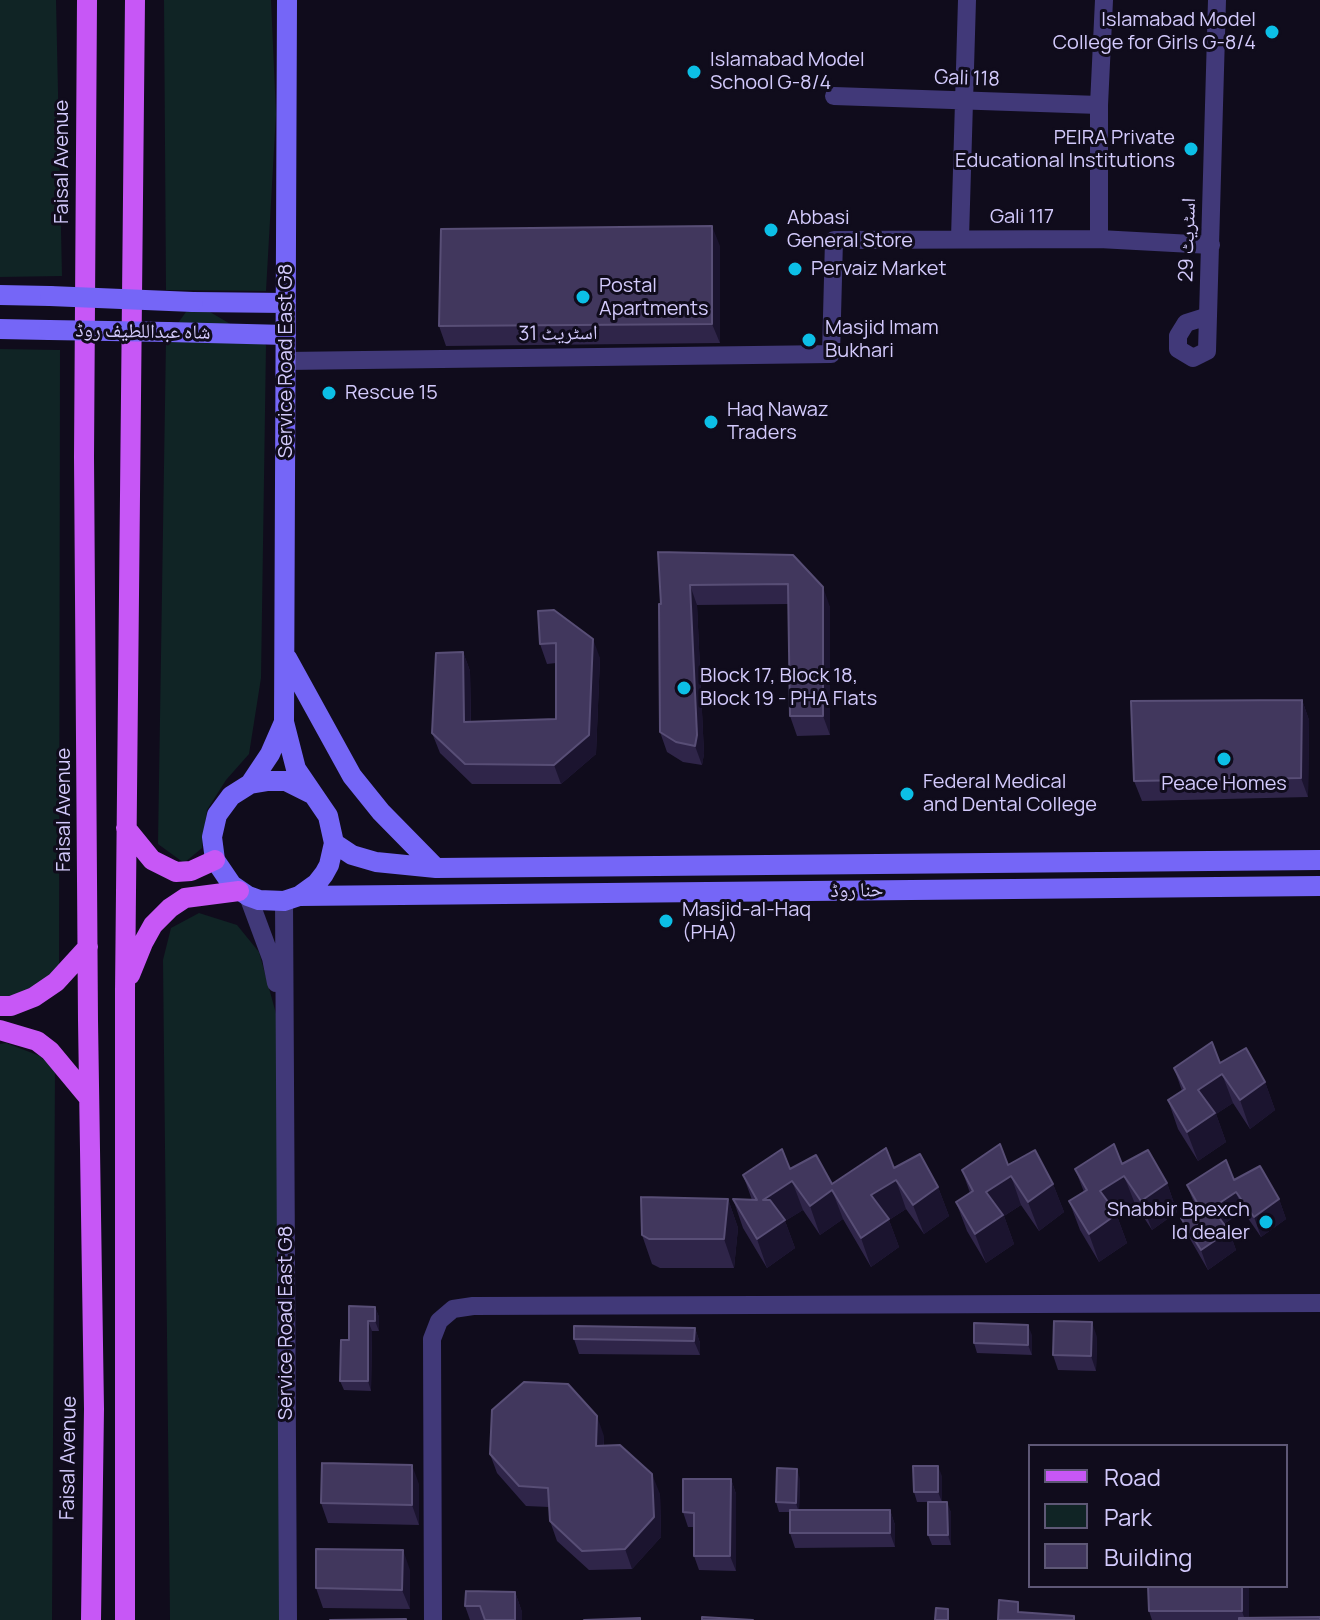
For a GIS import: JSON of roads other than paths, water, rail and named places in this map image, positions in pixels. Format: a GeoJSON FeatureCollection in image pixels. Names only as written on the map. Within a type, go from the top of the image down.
{"type":"FeatureCollection","features":[{"type":"Feature","properties":{"kind":"main road","name":"Faisal Avenue"},"geometry":{"type":"LineString","coordinates":[[87,0],[84,457],[94,1409],[91,1620]]}},
{"type":"Feature","properties":{"kind":"main road"},"geometry":{"type":"LineString","coordinates":[[125,1620],[126,828],[135,0]]}},
{"type":"Feature","properties":{"kind":"main road"},"geometry":{"type":"LineString","coordinates":[[126,828],[152,860],[176,872],[191,871],[215,860]]}},
{"type":"Feature","properties":{"kind":"main road"},"geometry":{"type":"LineString","coordinates":[[125,991],[143,943],[153,925],[170,908],[185,898],[244,894]]}},
{"type":"Feature","properties":{"kind":"main road"},"geometry":{"type":"LineString","coordinates":[[0,1006],[11,1006],[34,997],[56,982],[88,947]]}},
{"type":"Feature","properties":{"kind":"main road"},"geometry":{"type":"LineString","coordinates":[[0,1030],[37,1041],[50,1051],[89,1098]]}},
{"type":"Feature","properties":{"kind":"street","name":"Service Road East G8"},"geometry":{"type":"LineString","coordinates":[[284,722],[287,0]]}},
{"type":"Feature","properties":{"kind":"street"},"geometry":{"type":"LineString","coordinates":[[960,238],[967,0]]}},
{"type":"Feature","properties":{"kind":"street"},"geometry":{"type":"LineString","coordinates":[[1099,239],[1099,105],[1104,0]]}},
{"type":"Feature","properties":{"kind":"street","name":"اسٹریٹ 29"},"geometry":{"type":"LineString","coordinates":[[1205,317],[1186,323],[1178,336],[1178,349],[1193,358],[1207,351],[1217,0]]}},
{"type":"Feature","properties":{"kind":"street","name":"Gali 118"},"geometry":{"type":"LineString","coordinates":[[834,96],[1099,105]]}},
{"type":"Feature","properties":{"kind":"street","name":"Gali 117"},"geometry":{"type":"LineString","coordinates":[[831,354],[834,240],[1099,239],[1211,245]]}},
{"type":"Feature","properties":{"kind":"street","name":"شاہ عبداللطیف روڈ"},"geometry":{"type":"LineString","coordinates":[[0,295],[286,303]]}},
{"type":"Feature","properties":{"kind":"street","name":"شاہ عبداللطیف روڈ"},"geometry":{"type":"LineString","coordinates":[[0,329],[286,335]]}},
{"type":"Feature","properties":{"kind":"street","name":"اسٹریٹ 31"},"geometry":{"type":"LineString","coordinates":[[286,361],[831,354]]}},
{"type":"Feature","properties":{"kind":"street"},"geometry":{"type":"LineString","coordinates":[[285,655],[352,776],[381,812],[436,868]]}},
{"type":"Feature","properties":{"kind":"street"},"geometry":{"type":"LineString","coordinates":[[250,784],[270,754],[284,722]]}},
{"type":"Feature","properties":{"kind":"street"},"geometry":{"type":"LineString","coordinates":[[284,722],[296,769],[328,816],[334,843],[329,865],[317,883],[292,898],[271,902],[244,894],[225,878],[215,860],[212,837],[217,815],[231,796],[250,784],[268,781],[286,781],[312,794]]}},
{"type":"Feature","properties":{"kind":"street","name":"حنا روڈ"},"geometry":{"type":"LineString","coordinates":[[334,843],[352,855],[376,862],[436,868],[1320,860]]}},
{"type":"Feature","properties":{"kind":"street"},"geometry":{"type":"LineString","coordinates":[[959,890],[960,863]]}},
{"type":"Feature","properties":{"kind":"street","name":"حنا روڈ"},"geometry":{"type":"LineString","coordinates":[[292,898],[1320,886]]}},
{"type":"Feature","properties":{"kind":"street","name":"Service Road East G8"},"geometry":{"type":"LineString","coordinates":[[244,894],[271,958],[284,1025]]}},
{"type":"Feature","properties":{"kind":"street","name":"Service Road East G8"},"geometry":{"type":"LineString","coordinates":[[288,1620],[284,1025],[292,898]]}},
{"type":"Feature","properties":{"kind":"street"},"geometry":{"type":"LineString","coordinates":[[433,1620],[432,1339],[439,1321],[453,1309],[473,1306],[1320,1303]]}},
{"type":"Feature","properties":{"kind":"place","name":"Islamabad Model College for Girls G-8/4"},"geometry":{"type":"Point","coordinates":[1272,32]}},
{"type":"Feature","properties":{"kind":"place","name":"Islamabad Model School G-8/4"},"geometry":{"type":"Point","coordinates":[694,72]}},
{"type":"Feature","properties":{"kind":"place","name":"PEIRA Private Educational Institutions"},"geometry":{"type":"Point","coordinates":[1191,149]}},
{"type":"Feature","properties":{"kind":"place","name":"Abbasi General Store"},"geometry":{"type":"Point","coordinates":[771,230]}},
{"type":"Feature","properties":{"kind":"place","name":"Pervaiz Market"},"geometry":{"type":"Point","coordinates":[795,269]}},
{"type":"Feature","properties":{"kind":"place","name":"Postal Apartments"},"geometry":{"type":"Point","coordinates":[583,297]}},
{"type":"Feature","properties":{"kind":"place","name":"Masjid Imam Bukhari"},"geometry":{"type":"Point","coordinates":[809,340]}},
{"type":"Feature","properties":{"kind":"place","name":"Rescue 15"},"geometry":{"type":"Point","coordinates":[329,393]}},
{"type":"Feature","properties":{"kind":"place","name":"Haq Nawaz Traders"},"geometry":{"type":"Point","coordinates":[711,422]}},
{"type":"Feature","properties":{"kind":"place","name":"Block 17, Block 18, Block 19 - PHA Flats"},"geometry":{"type":"Point","coordinates":[684,688]}},
{"type":"Feature","properties":{"kind":"place","name":"Peace Homes"},"geometry":{"type":"Point","coordinates":[1224,759]}},
{"type":"Feature","properties":{"kind":"place","name":"Federal Medical and Dental College"},"geometry":{"type":"Point","coordinates":[907,794]}},
{"type":"Feature","properties":{"kind":"place","name":"Masjid-al-Haq (PHA)"},"geometry":{"type":"Point","coordinates":[666,921]}},
{"type":"Feature","properties":{"kind":"place","name":"Shabbir Bpexch Id dealer"},"geometry":{"type":"Point","coordinates":[1266,1222]}}]}
